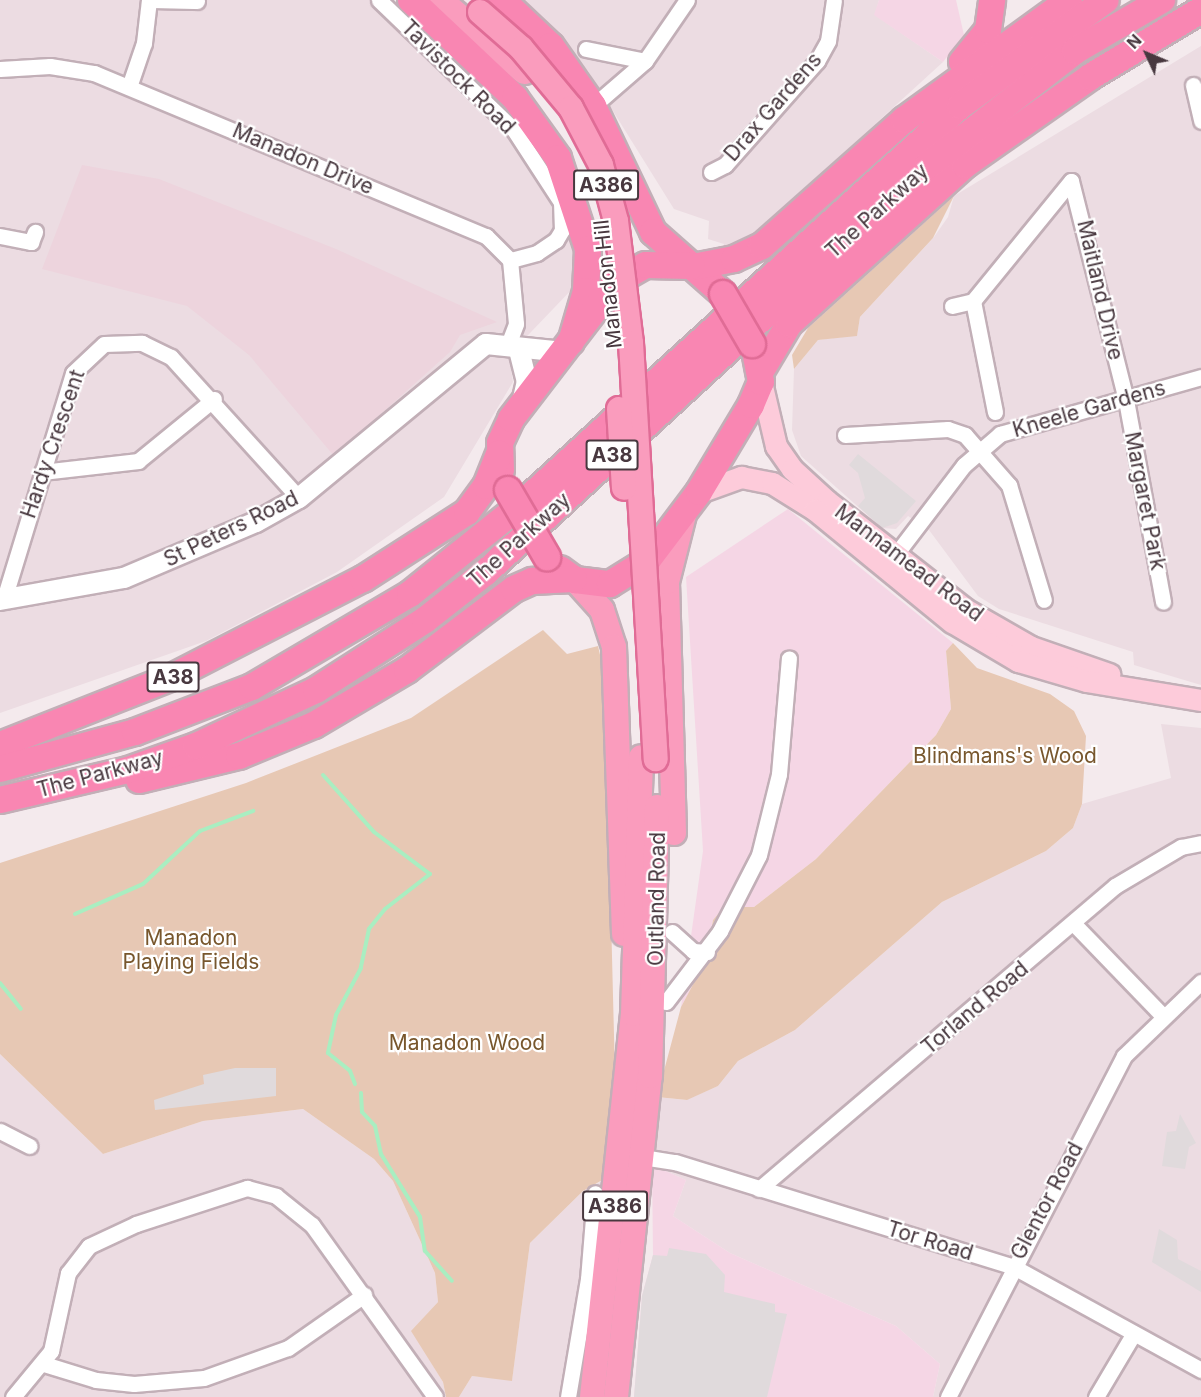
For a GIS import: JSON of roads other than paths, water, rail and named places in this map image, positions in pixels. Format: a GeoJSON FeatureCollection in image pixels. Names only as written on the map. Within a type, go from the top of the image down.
{"type":"FeatureCollection","features":[{"type":"Feature","properties":{"kind":"highway"},"geometry":{"type":"LineString","coordinates":[[411,0],[515,98],[558,158],[582,218],[588,249],[586,291],[568,347]]}},
{"type":"Feature","properties":{"kind":"highway"},"geometry":{"type":"LineString","coordinates":[[502,0],[551,46],[593,105],[645,221],[723,294],[752,344],[761,376]]}},
{"type":"Feature","properties":{"kind":"highway"},"geometry":{"type":"LineString","coordinates":[[992,0],[983,39],[904,120],[762,246],[734,259],[693,267],[654,263],[626,273],[521,405],[499,453],[508,490],[547,557],[574,580],[610,584],[628,577],[659,548],[692,501],[789,324],[965,165],[1090,77],[1201,10]]}},
{"type":"Feature","properties":{"kind":"highway"},"geometry":{"type":"LineString","coordinates":[[904,120],[1069,0]]}},
{"type":"Feature","properties":{"kind":"highway","name":"The Parkway"},"geometry":{"type":"LineString","coordinates":[[0,769],[135,732],[252,687],[410,594],[524,503],[960,106],[1106,0]]}},
{"type":"Feature","properties":{"kind":"highway","name":"The Parkway"},"geometry":{"type":"LineString","coordinates":[[0,800],[128,770],[206,742],[316,690],[425,621],[486,572],[936,158],[1066,57],[1162,0]]}},
{"type":"Feature","properties":{"kind":"highway","name":"A38"},"geometry":{"type":"LineString","coordinates":[[0,745],[170,678],[363,579],[467,512],[486,486],[499,453]]}},
{"type":"Feature","properties":{"kind":"highway","name":"A38"},"geometry":{"type":"LineString","coordinates":[[0,800],[41,802],[199,767],[280,741],[407,670],[514,589],[532,581],[574,580]]}},
{"type":"Feature","properties":{"kind":"main road","name":"Manadon Hill"},"geometry":{"type":"LineString","coordinates":[[441,0],[524,72],[578,148],[599,205],[610,263],[626,406]]}},
{"type":"Feature","properties":{"kind":"main road","name":"Manadon Hill"},"geometry":{"type":"LineString","coordinates":[[472,6],[552,82],[601,165],[623,262],[626,406]]}},
{"type":"Feature","properties":{"kind":"main road","name":"Mannamead Road"},"geometry":{"type":"LineString","coordinates":[[761,376],[776,446],[792,469],[952,622],[1018,661],[1086,681],[1201,700]]}},
{"type":"Feature","properties":{"kind":"main road","name":"Outland Road"},"geometry":{"type":"LineString","coordinates":[[616,1397],[642,1157],[638,953],[649,758],[626,406]]}},
{"type":"Feature","properties":{"kind":"main road","name":"Mannamead Road"},"geometry":{"type":"LineString","coordinates":[[692,501],[741,477],[772,483],[890,562]]}},
{"type":"Feature","properties":{"kind":"main road"},"geometry":{"type":"LineString","coordinates":[[639,1080],[666,1002],[672,932],[667,582],[692,501]]}},
{"type":"Feature","properties":{"kind":"main road"},"geometry":{"type":"LineString","coordinates":[[574,580],[602,610],[614,647],[639,1080]]}},
{"type":"Feature","properties":{"kind":"main road","name":"Outland Road"},"geometry":{"type":"LineString","coordinates":[[592,1397],[639,1080]]}},
{"type":"Feature","properties":{"kind":"street"},"geometry":{"type":"LineString","coordinates":[[129,87],[144,44],[149,0],[197,1]]}},
{"type":"Feature","properties":{"kind":"street","name":"Tavistock Road"},"geometry":{"type":"LineString","coordinates":[[379,0],[514,130],[561,202],[562,230],[556,240],[537,253],[510,260]]}},
{"type":"Feature","properties":{"kind":"street"},"geometry":{"type":"LineString","coordinates":[[593,105],[645,61],[687,0]]}},
{"type":"Feature","properties":{"kind":"street","name":"Drax Gardens"},"geometry":{"type":"LineString","coordinates":[[711,172],[725,165],[818,60],[828,41],[834,0]]}},
{"type":"Feature","properties":{"kind":"street"},"geometry":{"type":"LineString","coordinates":[[586,49],[645,61]]}},
{"type":"Feature","properties":{"kind":"street","name":"Manadon Drive"},"geometry":{"type":"LineString","coordinates":[[0,69],[71,68],[129,87],[486,236],[510,260]]}},
{"type":"Feature","properties":{"kind":"street"},"geometry":{"type":"LineString","coordinates":[[1193,85],[1201,121]]}},
{"type":"Feature","properties":{"kind":"street","name":"Maitland Drive"},"geometry":{"type":"LineString","coordinates":[[973,301],[1071,181],[1126,400]]}},
{"type":"Feature","properties":{"kind":"street"},"geometry":{"type":"LineString","coordinates":[[0,236],[31,242],[35,232]]}},
{"type":"Feature","properties":{"kind":"street"},"geometry":{"type":"LineString","coordinates":[[510,260],[516,324],[513,347],[526,381],[521,405]]}},
{"type":"Feature","properties":{"kind":"street"},"geometry":{"type":"LineString","coordinates":[[952,306],[973,301],[995,412]]}},
{"type":"Feature","properties":{"kind":"street","name":"Hardy Crescent"},"geometry":{"type":"LineString","coordinates":[[2,599],[73,373],[104,344],[123,340],[159,349],[214,399],[299,498]]}},
{"type":"Feature","properties":{"kind":"street","name":"St Peters Road"},"geometry":{"type":"LineString","coordinates":[[2,599],[124,578],[217,541],[299,498],[464,357],[486,344],[513,347],[568,347]]}},
{"type":"Feature","properties":{"kind":"street","name":"Kneele Gardens"},"geometry":{"type":"LineString","coordinates":[[890,562],[980,449],[1029,423],[1126,400],[1201,377]]}},
{"type":"Feature","properties":{"kind":"street"},"geometry":{"type":"LineString","coordinates":[[42,472],[138,461],[214,399]]}},
{"type":"Feature","properties":{"kind":"street","name":"Margaret Park"},"geometry":{"type":"LineString","coordinates":[[1126,400],[1163,602]]}},
{"type":"Feature","properties":{"kind":"street"},"geometry":{"type":"LineString","coordinates":[[845,435],[948,429],[965,435],[980,449],[1009,485],[1044,600]]}},
{"type":"Feature","properties":{"kind":"street","name":"Outland Road"},"geometry":{"type":"LineString","coordinates":[[666,1002],[707,952],[759,855],[779,774],[789,658]]}},
{"type":"Feature","properties":{"kind":"street","name":"Torland Road"},"geometry":{"type":"LineString","coordinates":[[759,1189],[1075,925],[1115,886],[1181,847],[1201,843]]}},
{"type":"Feature","properties":{"kind":"street"},"geometry":{"type":"LineString","coordinates":[[1075,925],[1162,1015]]}},
{"type":"Feature","properties":{"kind":"street","name":"Outland Road"},"geometry":{"type":"LineString","coordinates":[[672,932],[693,951],[707,952]]}},
{"type":"Feature","properties":{"kind":"street","name":"Glentor Road"},"geometry":{"type":"LineString","coordinates":[[948,1397],[1012,1266],[1124,1056],[1162,1015],[1201,982]]}},
{"type":"Feature","properties":{"kind":"street"},"geometry":{"type":"LineString","coordinates":[[0,1131],[12,1144],[30,1146]]}},
{"type":"Feature","properties":{"kind":"street","name":"Tor Road"},"geometry":{"type":"LineString","coordinates":[[642,1157],[759,1189],[1012,1266],[1201,1370]]}},
{"type":"Feature","properties":{"kind":"street"},"geometry":{"type":"LineString","coordinates":[[14,1397],[44,1364],[68,1273],[89,1246],[136,1224],[247,1188],[276,1196],[312,1225],[364,1294],[435,1397]]}},
{"type":"Feature","properties":{"kind":"street"},"geometry":{"type":"LineString","coordinates":[[568,1397],[588,1279],[595,1192]]}},
{"type":"Feature","properties":{"kind":"street"},"geometry":{"type":"LineString","coordinates":[[44,1364],[124,1383],[204,1378],[288,1348],[364,1294]]}},
{"type":"Feature","properties":{"kind":"street"},"geometry":{"type":"LineString","coordinates":[[1096,1397],[1134,1333]]}},
{"type":"Feature","properties":{"kind":"waterway"},"geometry":{"type":"LineString","coordinates":[[323,775],[374,832],[430,874],[385,909],[369,929],[361,968],[336,1015],[328,1053],[350,1071],[355,1084]]}},
{"type":"Feature","properties":{"kind":"waterway"},"geometry":{"type":"LineString","coordinates":[[75,914],[143,884],[200,831],[253,811]]}},
{"type":"Feature","properties":{"kind":"waterway"},"geometry":{"type":"LineString","coordinates":[[0,983],[21,1009]]}},
{"type":"Feature","properties":{"kind":"waterway"},"geometry":{"type":"LineString","coordinates":[[361,1093],[362,1112],[375,1126],[381,1154],[420,1217],[425,1251],[452,1281]]}},
{"type":"Feature","properties":{"kind":"park label","name":"Blindmans's Wood"},"geometry":{"type":"Point","coordinates":[1005,756]}},
{"type":"Feature","properties":{"kind":"park label","name":"Manadon Playing Fields"},"geometry":{"type":"Point","coordinates":[191,950]}},
{"type":"Feature","properties":{"kind":"park label","name":"Manadon Wood"},"geometry":{"type":"Point","coordinates":[467,1043]}}]}
